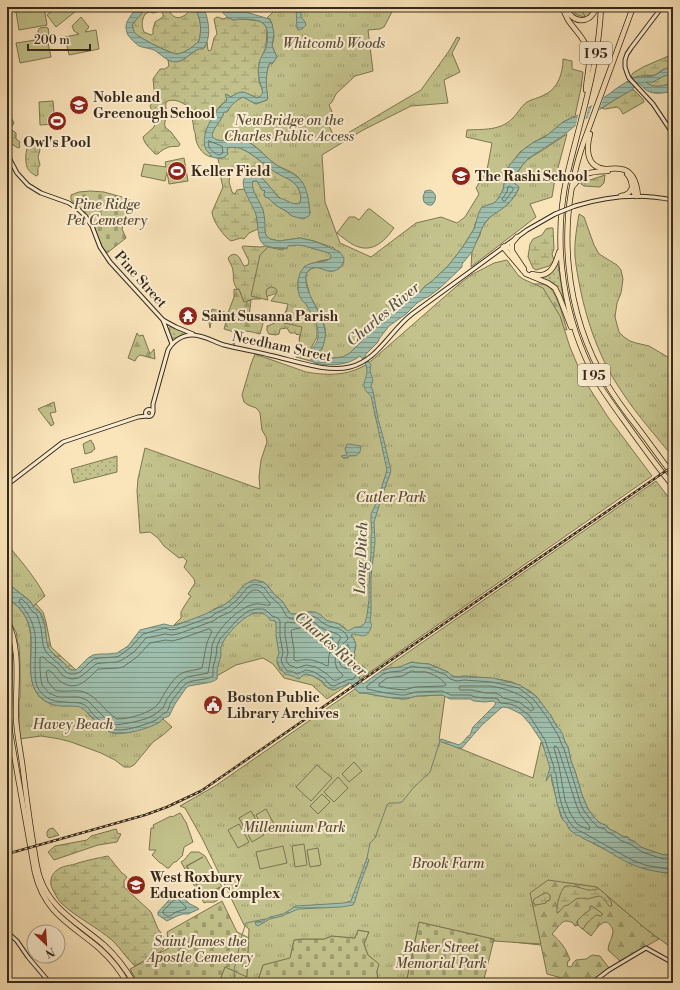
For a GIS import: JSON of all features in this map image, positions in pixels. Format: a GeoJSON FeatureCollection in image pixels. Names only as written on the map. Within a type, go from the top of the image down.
{"type":"FeatureCollection","features":[{"type":"Feature","properties":{"kind":"highway"},"geometry":{"type":"LineString","coordinates":[[565,7],[572,17],[577,20],[582,20],[591,17],[597,7]]}},
{"type":"Feature","properties":{"kind":"highway"},"geometry":{"type":"LineString","coordinates":[[565,7],[566,17],[588,49],[589,58],[586,100]]}},
{"type":"Feature","properties":{"kind":"highway","name":"I 95"},"geometry":{"type":"LineString","coordinates":[[601,7],[597,48],[592,74],[563,199],[560,245],[562,272],[571,317],[578,339],[590,367],[605,393],[673,486]]}},
{"type":"Feature","properties":{"kind":"highway","name":"I 95"},"geometry":{"type":"LineString","coordinates":[[633,7],[578,159],[572,188],[568,222],[568,264],[574,301],[583,334],[596,365],[611,391],[673,475]]}},
{"type":"Feature","properties":{"kind":"highway"},"geometry":{"type":"LineString","coordinates":[[591,122],[587,147],[590,159],[601,168],[621,169],[630,173],[636,182],[637,196]]}},
{"type":"Feature","properties":{"kind":"highway"},"geometry":{"type":"LineString","coordinates":[[572,188],[580,178],[587,173],[622,171],[631,179],[633,192],[637,196]]}},
{"type":"Feature","properties":{"kind":"highway"},"geometry":{"type":"LineString","coordinates":[[621,196],[629,194],[632,190],[632,186]]}},
{"type":"Feature","properties":{"kind":"highway"},"geometry":{"type":"LineString","coordinates":[[512,251],[512,245],[517,237]]}},
{"type":"Feature","properties":{"kind":"highway"},"geometry":{"type":"LineString","coordinates":[[504,247],[509,248],[512,251],[526,271],[531,274],[541,275],[548,272],[555,265],[560,245]]}},
{"type":"Feature","properties":{"kind":"highway"},"geometry":{"type":"LineString","coordinates":[[504,247],[526,274],[548,283],[556,290],[571,327],[578,339]]}},
{"type":"Feature","properties":{"kind":"highway"},"geometry":{"type":"LineString","coordinates":[[7,620],[13,636],[16,656],[17,731],[28,810],[39,872],[46,890],[57,906],[106,946],[125,968],[134,983]]}},
{"type":"Feature","properties":{"kind":"highway"},"geometry":{"type":"LineString","coordinates":[[13,636],[7,637],[10,656],[10,728],[35,874],[40,890],[52,909],[63,920],[101,950],[127,983]]}},
{"type":"Feature","properties":{"kind":"highway"},"geometry":{"type":"LineString","coordinates":[[87,939],[91,934]]}},
{"type":"Feature","properties":{"kind":"main road"},"geometry":{"type":"LineString","coordinates":[[661,8],[627,54],[625,65],[626,73],[630,79],[653,104],[673,134]]}},
{"type":"Feature","properties":{"kind":"main road","name":"Pine Street"},"geometry":{"type":"LineString","coordinates":[[7,154],[17,173],[31,187],[44,194],[67,202],[84,214],[91,224],[102,249],[110,262],[163,320],[194,335]]}},
{"type":"Feature","properties":{"kind":"main road","name":"Needham Street"},"geometry":{"type":"LineString","coordinates":[[194,335],[224,345],[329,369],[355,366],[377,351],[406,319],[539,222],[575,206],[600,199],[621,196],[652,196],[673,200]]}},
{"type":"Feature","properties":{"kind":"main road","name":"Pine Street"},"geometry":{"type":"LineString","coordinates":[[163,320],[172,344]]}},
{"type":"Feature","properties":{"kind":"main road","name":"Pine Street"},"geometry":{"type":"LineString","coordinates":[[168,334],[168,350]]}},
{"type":"Feature","properties":{"kind":"main road"},"geometry":{"type":"LineString","coordinates":[[147,412],[151,416],[152,415],[153,404],[168,350],[172,344],[180,338],[188,335],[194,335]]}},
{"type":"Feature","properties":{"kind":"main road"},"geometry":{"type":"LineString","coordinates":[[147,412],[153,404]]}},
{"type":"Feature","properties":{"kind":"main road"},"geometry":{"type":"LineString","coordinates":[[7,485],[64,442],[138,417],[151,410],[153,412]]}},
{"type":"Feature","properties":{"kind":"main road"},"geometry":{"type":"LineString","coordinates":[[7,932],[17,941],[28,957],[50,983]]}},
{"type":"Feature","properties":{"kind":"main road"},"geometry":{"type":"LineString","coordinates":[[592,983],[609,970],[646,948],[673,964]]}},
{"type":"Feature","properties":{"kind":"green space"},"geometry":{"type":"Polygon","coordinates":[[[44,7],[47,25],[19,30],[16,12],[44,7]]]}},
{"type":"Feature","properties":{"kind":"green space"},"geometry":{"type":"Polygon","coordinates":[[[57,7],[81,7],[56,27],[47,15],[57,7]]]}},
{"type":"Feature","properties":{"kind":"green space"},"geometry":{"type":"Polygon","coordinates":[[[145,7],[168,7],[173,16],[179,18],[194,7],[200,24],[199,41],[186,51],[177,54],[162,49],[143,39],[134,33],[132,25],[145,7]],[[161,11],[153,13],[149,12],[145,14],[142,23],[144,32],[151,35],[153,34],[155,22],[163,17],[161,11]]]}},
{"type":"Feature","properties":{"kind":"green space","name":"NewBridge on the Charles Public Access"},"geometry":{"type":"Polygon","coordinates":[[[278,7],[394,8],[384,27],[380,29],[368,30],[373,71],[355,76],[336,94],[329,105],[333,114],[325,118],[336,140],[421,90],[449,51],[457,37],[460,38],[452,53],[460,72],[444,80],[448,103],[411,106],[363,130],[322,155],[325,202],[340,243],[371,257],[416,223],[441,217],[457,223],[465,217],[479,194],[476,188],[487,170],[492,143],[466,137],[467,130],[486,129],[503,125],[513,118],[527,102],[549,92],[559,80],[563,59],[572,61],[572,69],[583,72],[575,116],[563,122],[549,134],[520,152],[507,169],[503,190],[497,200],[494,203],[484,207],[474,229],[448,266],[421,291],[402,304],[371,331],[350,353],[343,357],[324,359],[317,353],[322,349],[325,328],[309,294],[306,276],[308,271],[311,269],[318,268],[332,271],[341,267],[344,262],[334,248],[314,241],[300,238],[279,241],[270,239],[265,232],[263,210],[252,188],[253,181],[257,181],[262,190],[265,191],[264,196],[292,216],[310,213],[307,195],[302,182],[297,176],[271,161],[252,144],[239,139],[222,141],[211,136],[224,112],[228,111],[238,100],[243,97],[256,104],[267,100],[266,81],[269,64],[272,64],[277,57],[272,46],[274,37],[272,24],[270,19],[267,18],[278,7]]]}},
{"type":"Feature","properties":{"kind":"green space"},"geometry":{"type":"Polygon","coordinates":[[[568,7],[571,7],[573,11],[582,11],[584,9],[592,9],[595,7],[591,15],[583,19],[573,16],[568,7]]]}},
{"type":"Feature","properties":{"kind":"green space"},"geometry":{"type":"Polygon","coordinates":[[[571,7],[595,7],[587,10],[584,9],[582,11],[585,16],[584,17],[576,14],[571,7]]]}},
{"type":"Feature","properties":{"kind":"green space"},"geometry":{"type":"Polygon","coordinates":[[[81,17],[89,27],[85,32],[96,30],[99,49],[69,55],[65,37],[79,34],[74,31],[72,26],[81,17]]]}},
{"type":"Feature","properties":{"kind":"green space"},"geometry":{"type":"Polygon","coordinates":[[[217,17],[224,19],[227,17],[233,20],[242,19],[260,21],[265,25],[267,29],[266,47],[259,64],[259,82],[263,94],[257,98],[241,92],[231,97],[226,94],[227,100],[219,107],[205,133],[212,157],[204,153],[198,146],[191,110],[186,105],[176,100],[166,102],[165,127],[180,144],[179,146],[169,147],[158,154],[155,154],[146,144],[143,137],[154,127],[156,121],[150,106],[155,99],[153,79],[160,69],[165,69],[169,66],[168,60],[182,60],[196,50],[205,47],[207,42],[208,50],[211,50],[214,38],[217,34],[214,19],[217,17]]]}},
{"type":"Feature","properties":{"kind":"green space"},"geometry":{"type":"Polygon","coordinates":[[[40,28],[48,28],[49,34],[46,38],[51,57],[20,63],[16,43],[42,39],[38,31],[40,28]]]}},
{"type":"Feature","properties":{"kind":"green space"},"geometry":{"type":"Polygon","coordinates":[[[673,54],[673,71],[664,69],[655,75],[633,78],[631,76],[643,67],[673,54]]]}},
{"type":"Feature","properties":{"kind":"green space"},"geometry":{"type":"Polygon","coordinates":[[[673,74],[673,83],[670,84],[652,86],[646,82],[653,81],[663,76],[673,74]]]}},
{"type":"Feature","properties":{"kind":"green space"},"geometry":{"type":"Polygon","coordinates":[[[631,90],[634,90],[644,102],[623,114],[617,107],[602,108],[616,99],[631,90]]]}},
{"type":"Feature","properties":{"kind":"green space"},"geometry":{"type":"Polygon","coordinates":[[[7,92],[9,113],[14,123],[11,128],[16,133],[16,139],[20,142],[20,147],[18,148],[7,141],[7,92]]]}},
{"type":"Feature","properties":{"kind":"green space"},"geometry":{"type":"Polygon","coordinates":[[[53,101],[55,124],[40,125],[39,102],[53,101]]]}},
{"type":"Feature","properties":{"kind":"green space"},"geometry":{"type":"Polygon","coordinates":[[[567,134],[555,179],[552,197],[530,204],[536,217],[471,267],[472,250],[480,235],[481,228],[490,217],[507,205],[515,196],[519,188],[515,184],[514,180],[523,165],[527,160],[567,134]]]}},
{"type":"Feature","properties":{"kind":"green space"},"geometry":{"type":"Polygon","coordinates":[[[29,145],[38,146],[40,150],[38,157],[40,165],[38,168],[38,175],[36,176],[28,170],[26,165],[26,153],[29,145]]]}},
{"type":"Feature","properties":{"kind":"green space"},"geometry":{"type":"Polygon","coordinates":[[[234,147],[253,155],[272,170],[288,178],[299,189],[301,198],[300,203],[288,203],[278,196],[262,178],[254,174],[247,166],[242,166],[236,169],[230,174],[229,182],[232,192],[235,194],[237,190],[244,189],[256,212],[258,229],[249,233],[244,239],[241,238],[231,241],[219,228],[212,212],[223,187],[218,159],[228,154],[226,148],[234,147]]]}},
{"type":"Feature","properties":{"kind":"green space"},"geometry":{"type":"Polygon","coordinates":[[[184,158],[188,181],[169,184],[167,172],[165,181],[141,176],[144,164],[166,167],[165,162],[184,158]]]}},
{"type":"Feature","properties":{"kind":"green space"},"geometry":{"type":"Polygon","coordinates":[[[605,175],[604,183],[600,187],[584,186],[581,184],[581,183],[605,175]]]}},
{"type":"Feature","properties":{"kind":"green space","name":"Pine Ridge Pet Cemetery"},"geometry":{"type":"Polygon","coordinates":[[[79,192],[104,192],[129,199],[122,229],[126,238],[107,253],[102,246],[89,217],[71,199],[71,195],[79,192]]]}},
{"type":"Feature","properties":{"kind":"green space"},"geometry":{"type":"Polygon","coordinates":[[[368,209],[394,228],[381,242],[371,247],[359,247],[352,244],[337,233],[349,217],[355,217],[359,220],[368,209]]]}},
{"type":"Feature","properties":{"kind":"green space"},"geometry":{"type":"Polygon","coordinates":[[[579,214],[584,217],[594,245],[599,254],[617,265],[621,270],[623,279],[615,317],[619,332],[630,341],[649,346],[673,360],[673,457],[640,417],[613,378],[592,332],[582,299],[575,257],[579,214]]]}},
{"type":"Feature","properties":{"kind":"green space"},"geometry":{"type":"Polygon","coordinates":[[[553,228],[554,249],[552,254],[554,260],[549,266],[536,270],[533,268],[528,257],[530,244],[533,239],[542,235],[546,229],[553,228]]]}},
{"type":"Feature","properties":{"kind":"green space"},"geometry":{"type":"Polygon","coordinates":[[[294,244],[327,252],[332,256],[330,259],[305,266],[301,272],[298,282],[298,290],[313,315],[317,325],[317,337],[308,354],[314,362],[296,357],[302,327],[284,323],[288,304],[271,301],[277,293],[276,289],[271,287],[267,289],[266,293],[268,300],[251,296],[260,255],[268,247],[282,250],[287,246],[294,244]]]}},
{"type":"Feature","properties":{"kind":"green space"},"geometry":{"type":"Polygon","coordinates":[[[266,246],[322,251],[329,253],[332,256],[330,259],[322,261],[309,260],[280,294],[274,294],[260,299],[253,299],[244,302],[239,289],[237,289],[234,284],[233,269],[228,258],[234,254],[239,257],[244,266],[248,265],[249,261],[242,247],[266,246]]]}},
{"type":"Feature","properties":{"kind":"green space","name":"Cutler Park"},"geometry":{"type":"Polygon","coordinates":[[[507,260],[518,275],[523,279],[543,288],[560,316],[570,347],[588,386],[608,417],[652,476],[360,679],[359,677],[364,667],[358,664],[354,665],[356,646],[354,639],[345,628],[337,623],[328,622],[321,615],[311,612],[291,614],[280,599],[263,582],[255,580],[251,581],[224,605],[195,619],[174,625],[181,618],[181,612],[191,596],[188,594],[195,583],[194,579],[184,567],[187,561],[183,557],[179,558],[150,532],[140,533],[137,491],[138,479],[145,448],[260,489],[259,477],[261,460],[267,442],[262,430],[260,413],[256,408],[244,402],[242,395],[255,354],[306,372],[340,374],[356,370],[371,361],[471,275],[494,263],[507,260]]]}},
{"type":"Feature","properties":{"kind":"green space"},"geometry":{"type":"Polygon","coordinates":[[[557,264],[564,303],[560,294],[538,276],[557,264]]]}},
{"type":"Feature","properties":{"kind":"green space"},"geometry":{"type":"Polygon","coordinates":[[[533,284],[545,285],[552,290],[560,307],[567,330],[550,328],[533,284]]]}},
{"type":"Feature","properties":{"kind":"green space"},"geometry":{"type":"Polygon","coordinates":[[[237,288],[239,289],[244,302],[251,300],[249,317],[264,320],[260,334],[246,331],[243,332],[238,336],[234,345],[235,334],[234,332],[224,329],[226,322],[212,318],[210,328],[209,323],[212,309],[228,313],[234,297],[234,289],[237,290],[237,288]]]}},
{"type":"Feature","properties":{"kind":"green space"},"geometry":{"type":"Polygon","coordinates":[[[289,305],[306,325],[300,341],[300,335],[290,333],[287,328],[280,329],[279,334],[276,335],[269,334],[267,331],[267,326],[273,324],[281,318],[285,314],[289,305]]]}},
{"type":"Feature","properties":{"kind":"green space"},"geometry":{"type":"Polygon","coordinates":[[[171,326],[185,333],[178,337],[171,338],[168,330],[171,326]]]}},
{"type":"Feature","properties":{"kind":"green space"},"geometry":{"type":"Polygon","coordinates":[[[137,333],[139,336],[143,335],[150,354],[154,349],[155,359],[140,355],[135,361],[128,358],[137,333]]]}},
{"type":"Feature","properties":{"kind":"green space"},"geometry":{"type":"Polygon","coordinates":[[[54,402],[56,412],[50,413],[54,424],[51,426],[38,409],[54,402]]]}},
{"type":"Feature","properties":{"kind":"green space"},"geometry":{"type":"Polygon","coordinates":[[[91,440],[95,449],[92,452],[85,454],[83,444],[91,440]]]}},
{"type":"Feature","properties":{"kind":"green space"},"geometry":{"type":"Polygon","coordinates":[[[117,456],[117,472],[74,483],[71,469],[117,456]]]}},
{"type":"Feature","properties":{"kind":"green space"},"geometry":{"type":"Polygon","coordinates":[[[656,481],[673,503],[673,855],[664,855],[640,847],[628,837],[622,836],[609,829],[594,817],[588,809],[582,795],[568,747],[550,714],[537,697],[530,691],[512,682],[498,679],[452,676],[448,672],[429,664],[412,662],[402,667],[390,668],[381,671],[656,481]]]}},
{"type":"Feature","properties":{"kind":"green space"},"geometry":{"type":"Polygon","coordinates":[[[7,544],[23,563],[45,596],[33,606],[29,600],[7,583],[7,544]]]}},
{"type":"Feature","properties":{"kind":"green space","name":"Havey Beach"},"geometry":{"type":"Polygon","coordinates":[[[7,599],[19,608],[26,618],[30,629],[30,663],[33,685],[38,695],[43,700],[50,704],[81,707],[98,724],[113,733],[163,719],[172,727],[153,742],[134,765],[124,767],[115,760],[101,753],[60,739],[41,736],[19,739],[19,646],[16,632],[7,616],[7,599]]]}},
{"type":"Feature","properties":{"kind":"green space"},"geometry":{"type":"Polygon","coordinates":[[[36,604],[43,612],[51,647],[76,670],[69,668],[49,649],[43,618],[39,611],[33,606],[36,604]]]}},
{"type":"Feature","properties":{"kind":"green space"},"geometry":{"type":"Polygon","coordinates":[[[261,611],[276,623],[280,653],[277,662],[280,670],[313,676],[321,681],[325,686],[333,690],[349,684],[327,699],[312,685],[284,678],[273,664],[263,658],[236,665],[206,682],[218,648],[239,618],[261,611]]]}},
{"type":"Feature","properties":{"kind":"green space"},"geometry":{"type":"Polygon","coordinates":[[[348,644],[350,658],[347,665],[344,661],[348,644]]]}},
{"type":"Feature","properties":{"kind":"green space"},"geometry":{"type":"Polygon","coordinates":[[[355,689],[359,693],[401,699],[417,696],[445,696],[439,740],[533,778],[541,742],[549,759],[552,782],[561,817],[570,830],[596,845],[645,869],[673,874],[673,949],[646,929],[597,887],[548,880],[530,893],[541,944],[494,941],[494,939],[419,922],[406,983],[378,983],[377,971],[379,964],[368,955],[364,944],[369,932],[358,930],[355,938],[332,936],[324,939],[294,940],[290,958],[263,965],[258,980],[261,983],[219,983],[225,967],[247,977],[249,929],[244,925],[202,838],[185,808],[180,806],[215,786],[355,689]]]}},
{"type":"Feature","properties":{"kind":"green space"},"geometry":{"type":"Polygon","coordinates":[[[354,762],[362,771],[349,782],[342,774],[354,762]]]}},
{"type":"Feature","properties":{"kind":"green space"},"geometry":{"type":"Polygon","coordinates":[[[317,765],[332,778],[311,801],[296,787],[317,765]]]}},
{"type":"Feature","properties":{"kind":"green space"},"geometry":{"type":"Polygon","coordinates":[[[338,777],[348,788],[334,802],[324,792],[338,777]]]}},
{"type":"Feature","properties":{"kind":"green space"},"geometry":{"type":"Polygon","coordinates":[[[322,794],[330,802],[318,814],[310,806],[322,794]]]}},
{"type":"Feature","properties":{"kind":"green space"},"geometry":{"type":"Polygon","coordinates":[[[266,809],[274,824],[264,830],[256,815],[266,809]]]}},
{"type":"Feature","properties":{"kind":"green space"},"geometry":{"type":"Polygon","coordinates":[[[251,811],[264,835],[252,842],[239,818],[251,811]]]}},
{"type":"Feature","properties":{"kind":"green space"},"geometry":{"type":"Polygon","coordinates":[[[180,813],[186,822],[193,842],[184,847],[182,853],[183,855],[169,868],[167,868],[152,855],[156,850],[149,850],[151,828],[154,828],[153,825],[180,813]]]}},
{"type":"Feature","properties":{"kind":"green space"},"geometry":{"type":"Polygon","coordinates":[[[239,824],[249,842],[238,848],[228,830],[239,824]]]}},
{"type":"Feature","properties":{"kind":"green space"},"geometry":{"type":"Polygon","coordinates":[[[53,828],[59,835],[49,838],[47,836],[47,832],[49,829],[53,828]]]}},
{"type":"Feature","properties":{"kind":"green space"},"geometry":{"type":"Polygon","coordinates":[[[116,829],[117,833],[121,834],[117,842],[98,845],[54,860],[48,852],[55,846],[87,840],[91,836],[116,829]]]}},
{"type":"Feature","properties":{"kind":"green space"},"geometry":{"type":"Polygon","coordinates":[[[304,844],[307,865],[295,867],[292,846],[304,844]]]}},
{"type":"Feature","properties":{"kind":"green space"},"geometry":{"type":"Polygon","coordinates":[[[283,846],[287,863],[260,869],[256,852],[283,846]]]}},
{"type":"Feature","properties":{"kind":"green space"},"geometry":{"type":"Polygon","coordinates":[[[318,848],[321,865],[310,867],[307,850],[318,848]]]}},
{"type":"Feature","properties":{"kind":"green space"},"geometry":{"type":"Polygon","coordinates":[[[191,852],[199,852],[205,856],[221,885],[221,895],[216,901],[204,903],[181,862],[191,852]],[[203,857],[186,866],[203,897],[220,888],[203,896],[187,866],[203,857]]]}},
{"type":"Feature","properties":{"kind":"green space"},"geometry":{"type":"Polygon","coordinates":[[[108,856],[127,877],[124,881],[124,887],[151,912],[158,929],[165,940],[165,947],[160,952],[135,966],[113,941],[61,903],[51,885],[52,875],[58,869],[108,856]]]}},
{"type":"Feature","properties":{"kind":"green space"},"geometry":{"type":"Polygon","coordinates":[[[560,871],[563,882],[597,887],[659,939],[620,961],[608,950],[613,931],[608,923],[602,923],[591,936],[578,925],[575,926],[572,922],[565,921],[552,934],[567,952],[570,960],[568,961],[567,966],[571,967],[576,960],[586,959],[592,955],[600,956],[609,968],[589,983],[580,983],[547,974],[541,945],[512,942],[507,887],[560,871]]]}},
{"type":"Feature","properties":{"kind":"green space"},"geometry":{"type":"Polygon","coordinates":[[[565,886],[574,886],[590,890],[601,889],[611,901],[612,906],[609,906],[604,899],[599,896],[587,899],[581,898],[576,899],[564,906],[557,913],[559,899],[565,886]]]}},
{"type":"Feature","properties":{"kind":"green space"},"geometry":{"type":"Polygon","coordinates":[[[545,893],[550,895],[550,900],[546,903],[536,905],[533,902],[534,899],[545,893]]]}},
{"type":"Feature","properties":{"kind":"green space","name":"Saint James the Apostle Cemetery"},"geometry":{"type":"Polygon","coordinates":[[[222,901],[237,932],[249,938],[247,978],[225,967],[219,983],[138,983],[130,969],[169,948],[167,932],[222,901]]]}},
{"type":"Feature","properties":{"kind":"green space"},"geometry":{"type":"Polygon","coordinates":[[[590,906],[603,914],[601,916],[596,915],[583,929],[579,926],[577,921],[590,910],[590,906]]]}},
{"type":"Feature","properties":{"kind":"green space","name":"Baker Street Memorial Park"},"geometry":{"type":"Polygon","coordinates":[[[419,922],[494,939],[483,983],[406,983],[419,922]]]}},
{"type":"Feature","properties":{"kind":"green space"},"geometry":{"type":"Polygon","coordinates":[[[357,930],[369,932],[364,944],[368,955],[380,964],[377,971],[378,983],[261,983],[258,980],[263,965],[290,957],[294,940],[324,939],[332,936],[355,938],[357,930]]]}},
{"type":"Feature","properties":{"kind":"water"},"geometry":{"type":"Polygon","coordinates":[[[136,7],[145,7],[132,25],[135,33],[155,45],[177,54],[186,51],[199,41],[200,24],[194,7],[203,7],[209,28],[206,45],[203,49],[197,50],[184,59],[176,62],[167,59],[154,50],[139,46],[133,41],[126,31],[128,20],[136,7]]]}},
{"type":"Feature","properties":{"kind":"water","name":"Charles River"},"geometry":{"type":"Polygon","coordinates":[[[217,7],[246,12],[269,19],[274,33],[272,46],[277,57],[272,64],[269,64],[268,68],[266,82],[268,99],[256,104],[243,97],[238,100],[227,112],[224,112],[212,136],[215,139],[222,141],[239,139],[248,142],[275,164],[294,174],[303,183],[309,202],[310,213],[309,216],[303,219],[292,216],[265,197],[265,191],[262,190],[257,181],[253,181],[252,184],[254,192],[264,213],[265,232],[270,239],[279,241],[300,238],[314,241],[340,252],[344,258],[342,265],[336,270],[327,271],[320,268],[312,268],[306,274],[307,288],[321,317],[325,331],[322,349],[317,352],[324,359],[343,357],[350,353],[382,321],[421,291],[448,266],[474,229],[482,207],[494,203],[497,200],[503,190],[507,169],[524,149],[545,137],[563,122],[578,115],[630,80],[640,76],[653,76],[667,68],[672,70],[673,74],[664,76],[653,82],[646,82],[652,86],[662,86],[673,83],[673,91],[655,93],[647,91],[640,84],[637,84],[632,90],[577,124],[564,135],[529,158],[518,171],[514,179],[515,184],[519,187],[517,192],[510,202],[490,217],[484,224],[472,252],[462,264],[462,267],[440,288],[417,303],[406,314],[389,326],[378,342],[366,354],[365,356],[371,365],[370,371],[373,380],[371,386],[391,471],[374,522],[375,542],[371,577],[371,626],[368,633],[364,636],[352,634],[351,636],[356,645],[354,665],[358,664],[365,668],[359,678],[363,684],[381,671],[412,662],[429,664],[448,672],[452,676],[493,678],[520,685],[537,697],[563,735],[582,795],[588,809],[594,817],[609,829],[622,836],[628,837],[629,840],[634,841],[641,847],[664,855],[673,855],[673,874],[657,872],[631,864],[596,844],[576,835],[569,829],[563,820],[557,803],[551,774],[546,781],[550,768],[542,742],[521,714],[509,708],[501,708],[482,725],[461,749],[439,741],[441,739],[459,745],[470,735],[473,727],[496,703],[493,701],[485,702],[470,699],[450,699],[442,695],[417,696],[405,699],[386,697],[359,693],[350,683],[334,690],[328,688],[322,681],[313,676],[306,674],[299,679],[285,674],[277,661],[279,654],[276,636],[276,623],[263,614],[252,614],[242,620],[227,636],[221,647],[221,655],[217,668],[217,679],[186,688],[169,716],[144,729],[118,734],[111,732],[106,730],[82,708],[76,706],[58,706],[48,703],[41,698],[34,688],[31,675],[31,633],[29,625],[19,608],[13,602],[7,600],[7,583],[31,602],[34,608],[40,612],[45,627],[48,647],[55,656],[71,670],[76,670],[93,655],[117,653],[128,646],[140,630],[164,624],[172,626],[177,625],[224,605],[232,599],[244,585],[255,580],[263,582],[267,585],[283,602],[291,614],[315,612],[326,620],[339,624],[348,631],[355,627],[362,626],[365,623],[369,600],[372,532],[371,514],[377,502],[387,470],[371,396],[364,386],[367,368],[365,362],[360,356],[350,362],[332,365],[314,363],[311,359],[310,352],[317,341],[318,332],[313,316],[299,295],[298,280],[305,266],[327,260],[331,258],[331,255],[329,253],[305,246],[288,246],[287,249],[268,247],[263,244],[259,238],[256,215],[245,192],[243,180],[246,176],[255,174],[267,183],[279,198],[297,204],[301,201],[301,196],[296,185],[291,180],[275,172],[242,149],[234,147],[227,148],[228,154],[219,159],[212,157],[206,148],[204,142],[208,126],[214,115],[227,100],[225,94],[231,97],[244,92],[257,98],[262,94],[258,68],[268,39],[266,26],[262,22],[249,19],[232,20],[217,7]],[[348,644],[343,660],[343,662],[347,665],[350,658],[348,644]]]}},
{"type":"Feature","properties":{"kind":"water"},"geometry":{"type":"Polygon","coordinates":[[[296,7],[301,7],[301,17],[306,25],[302,29],[298,30],[297,28],[296,7]]]}},
{"type":"Feature","properties":{"kind":"water"},"geometry":{"type":"Polygon","coordinates":[[[430,190],[434,193],[435,199],[432,205],[428,205],[424,202],[423,197],[425,191],[430,190]]]}},
{"type":"Feature","properties":{"kind":"water"},"geometry":{"type":"Polygon","coordinates":[[[347,444],[361,446],[359,454],[348,456],[348,458],[343,458],[341,456],[347,455],[345,449],[347,444]]]}},
{"type":"Feature","properties":{"kind":"water"},"geometry":{"type":"Polygon","coordinates":[[[367,858],[369,860],[353,905],[298,909],[282,916],[270,919],[258,926],[256,925],[255,922],[263,921],[270,917],[283,914],[296,906],[344,903],[351,901],[367,858]]]}},
{"type":"Feature","properties":{"kind":"water"},"geometry":{"type":"Polygon","coordinates":[[[178,894],[199,909],[167,921],[158,915],[158,912],[171,898],[178,894]]]}},
{"type":"Feature","properties":{"kind":"pier"},"geometry":{"type":"Polygon","coordinates":[[[605,94],[598,113],[587,120],[594,100],[605,94]]]}},
{"type":"Feature","properties":{"kind":"pier"},"geometry":{"type":"Polygon","coordinates":[[[589,104],[585,122],[575,129],[579,111],[589,104]]]}},
{"type":"Feature","properties":{"kind":"waterway"},"geometry":{"type":"LineString","coordinates":[[367,858],[370,843],[375,838],[387,805],[389,803],[402,802],[414,787],[430,772],[440,741]]}},
{"type":"Feature","properties":{"kind":"waterway"},"geometry":{"type":"LineString","coordinates":[[235,983],[234,970],[246,923],[265,919]]}},
{"type":"Feature","properties":{"kind":"railway"},"geometry":{"type":"LineString","coordinates":[[7,854],[145,815],[167,807],[201,791],[673,466]]}},
{"type":"Feature","properties":{"kind":"place","name":"Noble and Greenough School"},"geometry":{"type":"Point","coordinates":[79,105]}},
{"type":"Feature","properties":{"kind":"place","name":"Owl's Pool"},"geometry":{"type":"Point","coordinates":[57,121]}},
{"type":"Feature","properties":{"kind":"place","name":"Keller Field"},"geometry":{"type":"Point","coordinates":[177,171]}},
{"type":"Feature","properties":{"kind":"place","name":"The Rashi School"},"geometry":{"type":"Point","coordinates":[461,176]}},
{"type":"Feature","properties":{"kind":"place","name":"Saint Susanna Parish"},"geometry":{"type":"Point","coordinates":[188,316]}},
{"type":"Feature","properties":{"kind":"place","name":"Boston Public Library Archives"},"geometry":{"type":"Point","coordinates":[213,705]}},
{"type":"Feature","properties":{"kind":"place","name":"West Roxbury Education Complex"},"geometry":{"type":"Point","coordinates":[136,885]}},
{"type":"Feature","properties":{"kind":"park label","name":"Whitcomb Woods"},"geometry":{"type":"Point","coordinates":[334,43]}},
{"type":"Feature","properties":{"kind":"park label","name":"Millennium Park"},"geometry":{"type":"Point","coordinates":[294,827]}},
{"type":"Feature","properties":{"kind":"park label","name":"Brook Farm"},"geometry":{"type":"Point","coordinates":[448,863]}},
{"type":"Feature","properties":{"kind":"water label","name":"Long Ditch"},"geometry":{"type":"Point","coordinates":[361,558]}}]}
